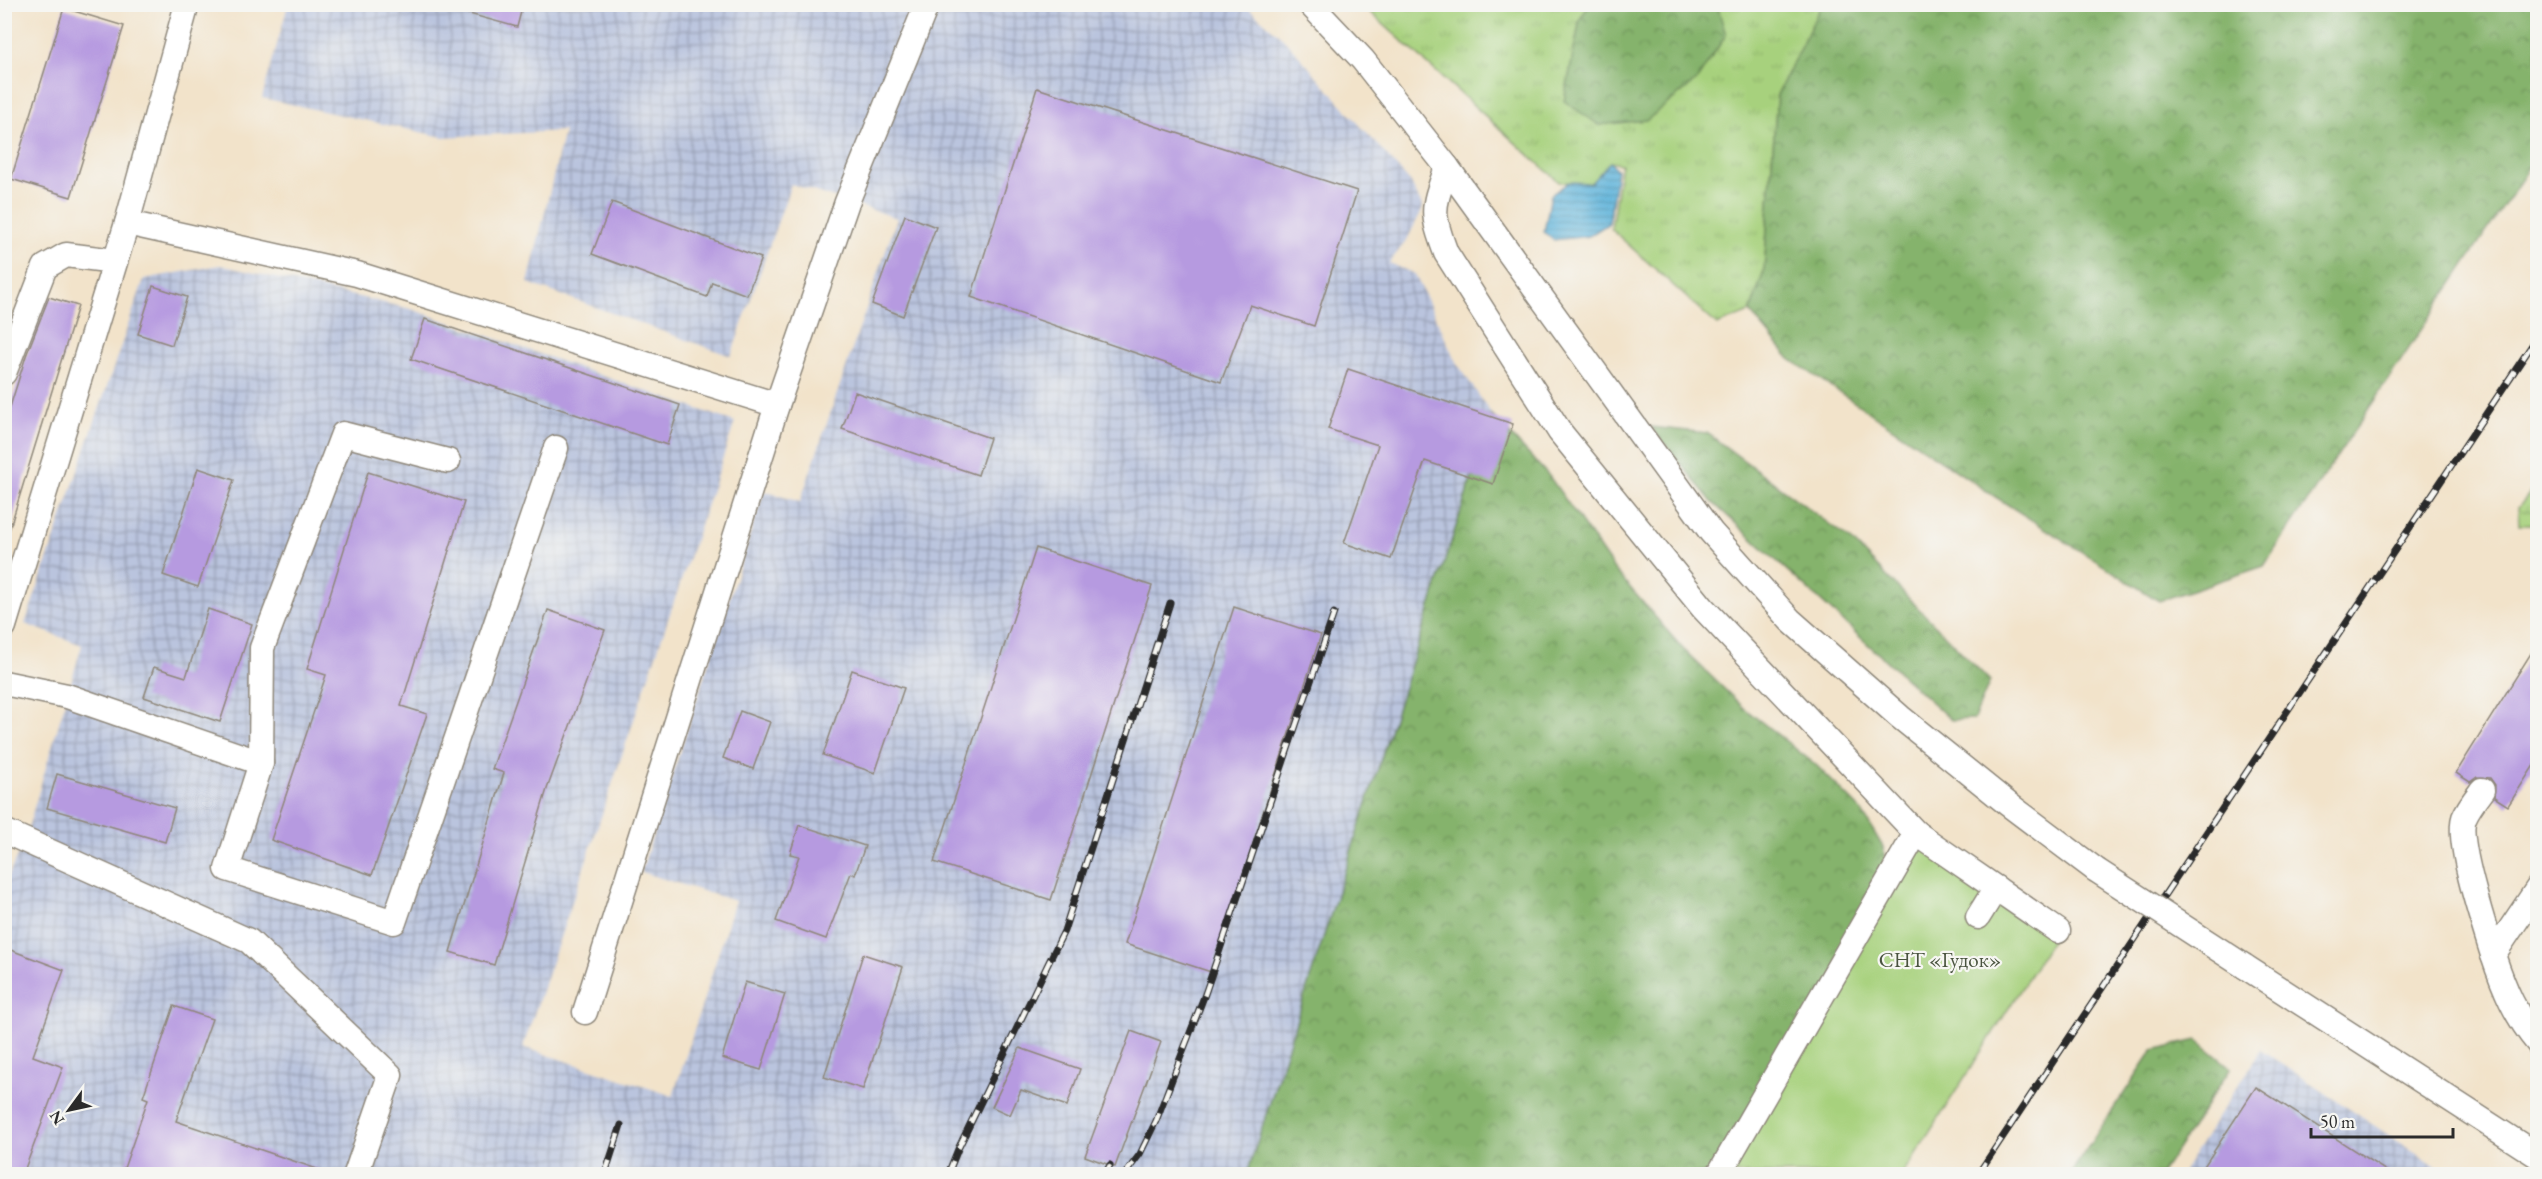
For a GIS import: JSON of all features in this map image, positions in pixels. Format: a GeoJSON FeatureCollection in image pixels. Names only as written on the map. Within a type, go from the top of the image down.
{"type":"FeatureCollection","features":[{"type":"Feature","properties":{"kind":"street"},"geometry":{"type":"LineString","coordinates":[[4,626],[116,261],[187,4]]}},
{"type":"Feature","properties":{"kind":"street"},"geometry":{"type":"LineString","coordinates":[[585,1012],[777,405],[847,202],[927,4]]}},
{"type":"Feature","properties":{"kind":"street"},"geometry":{"type":"LineString","coordinates":[[1310,4],[1363,60],[1447,167],[1711,532],[1790,620],[1900,717],[2008,804],[2096,870],[2538,1156]]}},
{"type":"Feature","properties":{"kind":"street"},"geometry":{"type":"LineString","coordinates":[[1447,167],[1434,205],[1436,225],[1446,253],[1560,432],[1703,608],[1916,833],[2058,931]]}},
{"type":"Feature","properties":{"kind":"street"},"geometry":{"type":"LineString","coordinates":[[127,223],[357,274],[777,405]]}},
{"type":"Feature","properties":{"kind":"street"},"geometry":{"type":"LineString","coordinates":[[4,373],[45,267],[66,255],[116,261]]}},
{"type":"Feature","properties":{"kind":"street"},"geometry":{"type":"LineString","coordinates":[[448,461],[343,434],[262,648],[261,763],[227,869],[394,921],[556,448]]}},
{"type":"Feature","properties":{"kind":"street"},"geometry":{"type":"LineString","coordinates":[[4,683],[67,696],[261,763]]}},
{"type":"Feature","properties":{"kind":"street"},"geometry":{"type":"LineString","coordinates":[[2482,790],[2464,819],[2465,851],[2476,899],[2504,990],[2525,1028],[2538,1043]]}},
{"type":"Feature","properties":{"kind":"street"},"geometry":{"type":"LineString","coordinates":[[4,831],[249,941],[390,1075],[356,1174]]}},
{"type":"Feature","properties":{"kind":"street"},"geometry":{"type":"LineString","coordinates":[[1719,1174],[1916,833]]}},
{"type":"Feature","properties":{"kind":"street"},"geometry":{"type":"LineString","coordinates":[[1978,917],[1996,888]]}},
{"type":"Feature","properties":{"kind":"street"},"geometry":{"type":"LineString","coordinates":[[2493,955],[2538,888]]}},
{"type":"Feature","properties":{"kind":"shaded area"},"geometry":{"type":"Polygon","coordinates":[[[288,5],[1245,5],[1284,39],[1411,183],[1423,208],[1407,240],[1389,263],[1415,274],[1457,363],[1492,415],[1247,1174],[5,1174],[5,884],[26,835],[82,645],[25,624],[144,279],[220,265],[411,309],[735,422],[523,1047],[673,1096],[735,901],[641,872],[764,491],[800,502],[897,218],[791,184],[731,356],[528,283],[564,131],[443,137],[262,98],[288,5]]]}},
{"type":"Feature","properties":{"kind":"shaded area"},"geometry":{"type":"Polygon","coordinates":[[[2261,1050],[2447,1174],[2181,1174],[2261,1050]]]}},
{"type":"Feature","properties":{"kind":"green space"},"geometry":{"type":"Polygon","coordinates":[[[1822,4],[2537,5],[2537,156],[2264,566],[2159,601],[1994,496],[1790,359],[1750,312],[1764,271],[1777,95],[1822,4]]]}},
{"type":"Feature","properties":{"kind":"green space"},"geometry":{"type":"Polygon","coordinates":[[[1362,5],[1822,5],[1777,95],[1764,271],[1750,312],[1717,325],[1611,229],[1621,164],[1610,162],[1591,183],[1559,182],[1362,5]]]}},
{"type":"Feature","properties":{"kind":"green space"},"geometry":{"type":"Polygon","coordinates":[[[1589,5],[1717,5],[1726,35],[1697,80],[1647,120],[1599,125],[1564,101],[1580,19],[1589,5]]]}},
{"type":"Feature","properties":{"kind":"green space"},"geometry":{"type":"Polygon","coordinates":[[[1492,415],[1549,476],[1614,569],[1683,649],[1744,708],[1816,765],[1861,810],[1883,847],[1889,881],[1719,1174],[1247,1174],[1492,415]]]}},
{"type":"Feature","properties":{"kind":"green space"},"geometry":{"type":"Polygon","coordinates":[[[1651,427],[1707,433],[1852,541],[1990,681],[1974,719],[1951,720],[1711,501],[1651,427]]]}},
{"type":"Feature","properties":{"kind":"green space"},"geometry":{"type":"Polygon","coordinates":[[[2537,484],[2537,525],[2519,525],[2518,508],[2537,484]]]}},
{"type":"Feature","properties":{"kind":"green space","name":"СНТ «Гудок»"},"geometry":{"type":"Polygon","coordinates":[[[1916,833],[2058,931],[1903,1174],[1718,1174],[1916,833]]]}},
{"type":"Feature","properties":{"kind":"green space"},"geometry":{"type":"Polygon","coordinates":[[[2197,1040],[2231,1068],[2161,1174],[2070,1174],[2153,1050],[2197,1040]]]}},
{"type":"Feature","properties":{"kind":"water"},"geometry":{"type":"Polygon","coordinates":[[[1610,162],[1617,170],[1609,223],[1589,236],[1553,240],[1544,232],[1551,195],[1569,182],[1591,183],[1610,162]]]}},
{"type":"Feature","properties":{"kind":"building"},"geometry":{"type":"Polygon","coordinates":[[[452,4],[523,4],[517,27],[451,9],[452,4]]]}},
{"type":"Feature","properties":{"kind":"building"},"geometry":{"type":"Polygon","coordinates":[[[64,8],[124,26],[71,197],[11,179],[64,8]]]}},
{"type":"Feature","properties":{"kind":"building"},"geometry":{"type":"Polygon","coordinates":[[[1037,88],[1357,191],[1314,326],[1250,305],[1221,382],[971,297],[1037,88]]]}},
{"type":"Feature","properties":{"kind":"building"},"geometry":{"type":"Polygon","coordinates":[[[612,202],[761,258],[747,295],[712,282],[707,297],[592,254],[612,202]]]}},
{"type":"Feature","properties":{"kind":"building"},"geometry":{"type":"Polygon","coordinates":[[[905,215],[936,227],[903,316],[872,304],[905,215]]]}},
{"type":"Feature","properties":{"kind":"building"},"geometry":{"type":"Polygon","coordinates":[[[153,286],[187,297],[172,345],[138,334],[153,286]]]}},
{"type":"Feature","properties":{"kind":"building"},"geometry":{"type":"Polygon","coordinates":[[[49,297],[78,306],[8,534],[4,533],[4,426],[26,356],[49,297]]]}},
{"type":"Feature","properties":{"kind":"building"},"geometry":{"type":"Polygon","coordinates":[[[425,319],[680,405],[667,445],[411,359],[425,319]]]}},
{"type":"Feature","properties":{"kind":"building"},"geometry":{"type":"Polygon","coordinates":[[[1348,369],[1513,424],[1493,484],[1425,461],[1391,559],[1344,543],[1378,445],[1328,429],[1348,369]]]}},
{"type":"Feature","properties":{"kind":"building"},"geometry":{"type":"Polygon","coordinates":[[[855,392],[990,438],[978,475],[842,429],[855,392]]]}},
{"type":"Feature","properties":{"kind":"building"},"geometry":{"type":"Polygon","coordinates":[[[198,468],[234,480],[198,587],[163,575],[198,468]]]}},
{"type":"Feature","properties":{"kind":"building"},"geometry":{"type":"Polygon","coordinates":[[[368,472],[464,502],[401,706],[427,714],[372,875],[271,840],[326,675],[307,669],[368,472]]]}},
{"type":"Feature","properties":{"kind":"building"},"geometry":{"type":"Polygon","coordinates":[[[1036,548],[1152,586],[1051,900],[934,862],[1036,548]]]}},
{"type":"Feature","properties":{"kind":"building"},"geometry":{"type":"Polygon","coordinates":[[[1234,607],[1321,635],[1211,972],[1125,944],[1234,607]]]}},
{"type":"Feature","properties":{"kind":"building"},"geometry":{"type":"Polygon","coordinates":[[[208,609],[252,624],[220,722],[144,697],[154,667],[186,677],[208,609]]]}},
{"type":"Feature","properties":{"kind":"building"},"geometry":{"type":"Polygon","coordinates":[[[548,610],[605,630],[547,789],[494,965],[450,952],[504,773],[492,769],[548,610]]]}},
{"type":"Feature","properties":{"kind":"building"},"geometry":{"type":"Polygon","coordinates":[[[2538,642],[2538,759],[2508,806],[2494,797],[2495,785],[2490,778],[2477,777],[2470,782],[2456,773],[2538,642]]]}},
{"type":"Feature","properties":{"kind":"building"},"geometry":{"type":"Polygon","coordinates":[[[852,670],[904,688],[875,773],[823,755],[852,670]]]}},
{"type":"Feature","properties":{"kind":"building"},"geometry":{"type":"Polygon","coordinates":[[[740,711],[770,722],[753,769],[723,758],[740,711]]]}},
{"type":"Feature","properties":{"kind":"building"},"geometry":{"type":"Polygon","coordinates":[[[57,774],[175,808],[165,842],[47,808],[57,774]]]}},
{"type":"Feature","properties":{"kind":"building"},"geometry":{"type":"Polygon","coordinates":[[[799,825],[865,846],[855,875],[851,873],[826,939],[776,921],[799,856],[790,854],[799,825]]]}},
{"type":"Feature","properties":{"kind":"building"},"geometry":{"type":"Polygon","coordinates":[[[8,949],[64,970],[33,1056],[63,1067],[23,1174],[4,1174],[4,957],[8,949]]]}},
{"type":"Feature","properties":{"kind":"building"},"geometry":{"type":"Polygon","coordinates":[[[863,954],[903,967],[863,1089],[824,1077],[863,954]]]}},
{"type":"Feature","properties":{"kind":"building"},"geometry":{"type":"Polygon","coordinates":[[[745,982],[785,994],[761,1070],[722,1058],[745,982]]]}},
{"type":"Feature","properties":{"kind":"building"},"geometry":{"type":"Polygon","coordinates":[[[174,1006],[212,1019],[176,1121],[326,1172],[326,1174],[122,1174],[148,1099],[143,1097],[174,1006]]]}},
{"type":"Feature","properties":{"kind":"building"},"geometry":{"type":"Polygon","coordinates":[[[1131,1031],[1161,1042],[1115,1167],[1085,1156],[1131,1031]]]}},
{"type":"Feature","properties":{"kind":"building"},"geometry":{"type":"Polygon","coordinates":[[[1020,1048],[1080,1069],[1067,1106],[1021,1090],[1010,1115],[992,1107],[1020,1048]]]}},
{"type":"Feature","properties":{"kind":"building"},"geometry":{"type":"Polygon","coordinates":[[[2256,1087],[2391,1174],[2199,1174],[2256,1087]]]}},
{"type":"Feature","properties":{"kind":"railway"},"geometry":{"type":"LineString","coordinates":[[1978,1174],[2538,336]]}},
{"type":"Feature","properties":{"kind":"railway"},"geometry":{"type":"LineString","coordinates":[[948,1174],[1064,931],[1170,603]]}},
{"type":"Feature","properties":{"kind":"railway"},"geometry":{"type":"LineString","coordinates":[[1125,1174],[1140,1154],[1156,1121],[1205,994],[1334,613]]}},
{"type":"Feature","properties":{"kind":"railway"},"geometry":{"type":"LineString","coordinates":[[605,1174],[621,1125]]}},
{"type":"Feature","properties":{"kind":"railway"},"geometry":{"type":"LineString","coordinates":[[1105,1174],[1110,1165]]}}]}
